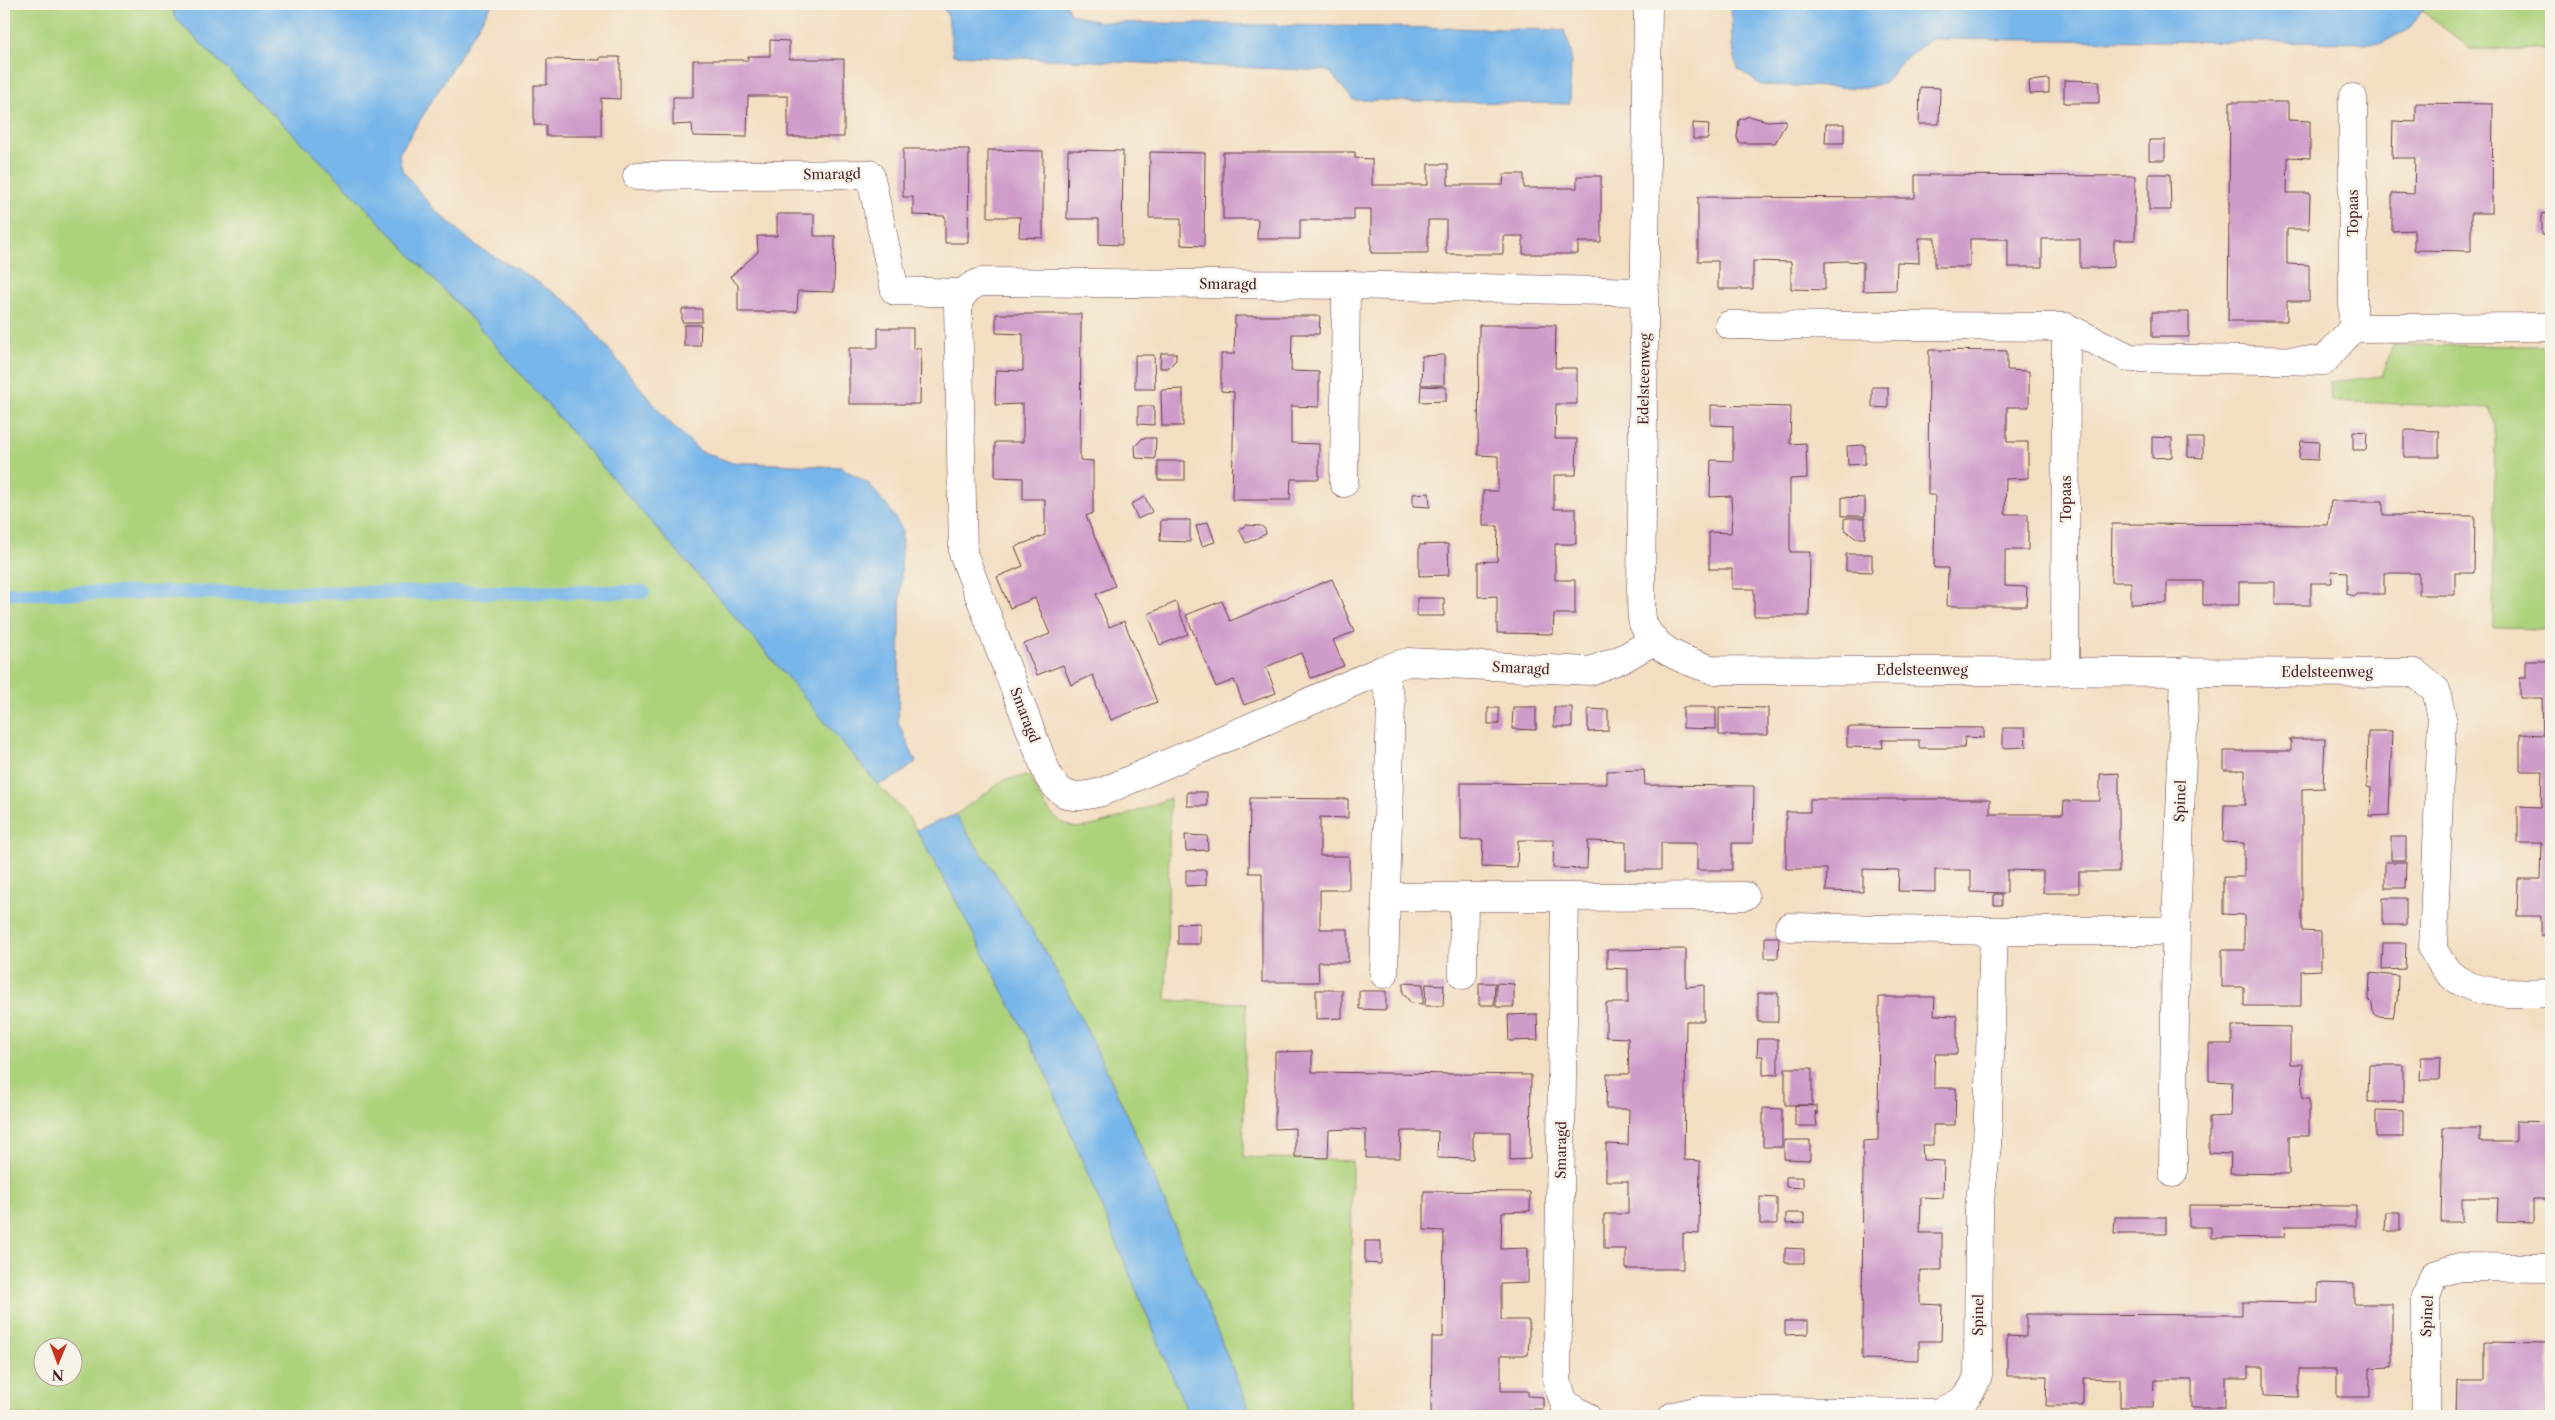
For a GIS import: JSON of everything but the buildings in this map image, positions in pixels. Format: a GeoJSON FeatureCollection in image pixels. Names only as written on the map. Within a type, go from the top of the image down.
{"type":"FeatureCollection","features":[{"type":"Feature","properties":{"kind":"street","name":"Edelsteenweg"},"geometry":{"type":"LineString","coordinates":[[1648,4],[1641,591],[1643,622],[1655,640],[1677,658],[1713,670],[2415,673],[2436,690],[2442,718],[2433,950],[2449,973],[2474,988],[2514,994],[2551,993]]}},
{"type":"Feature","properties":{"kind":"street","name":"Topaas"},"geometry":{"type":"LineString","coordinates":[[2353,98],[2354,328]]}},
{"type":"Feature","properties":{"kind":"street","name":"Smaragd"},"geometry":{"type":"LineString","coordinates":[[637,176],[870,174],[895,291],[962,293]]}},
{"type":"Feature","properties":{"kind":"street","name":"Smaragd"},"geometry":{"type":"LineString","coordinates":[[1645,292],[1346,285],[981,282],[972,285],[962,293],[958,304],[957,318],[963,553],[1048,776],[1058,791],[1076,798],[1102,792],[1382,670],[1408,662],[1590,671],[1624,658],[1655,640]]}},
{"type":"Feature","properties":{"kind":"street"},"geometry":{"type":"LineString","coordinates":[[1344,483],[1346,285]]}},
{"type":"Feature","properties":{"kind":"street"},"geometry":{"type":"LineString","coordinates":[[1729,325],[2066,327],[2130,358],[2324,361],[2354,328],[2551,327]]}},
{"type":"Feature","properties":{"kind":"street","name":"Topaas"},"geometry":{"type":"LineString","coordinates":[[2065,671],[2066,327]]}},
{"type":"Feature","properties":{"kind":"street"},"geometry":{"type":"LineString","coordinates":[[1382,670],[1391,701],[1384,974]]}},
{"type":"Feature","properties":{"kind":"street","name":"Spinel"},"geometry":{"type":"LineString","coordinates":[[2173,1173],[2176,930],[2185,671]]}},
{"type":"Feature","properties":{"kind":"street"},"geometry":{"type":"LineString","coordinates":[[1386,897],[1745,896]]}},
{"type":"Feature","properties":{"kind":"street"},"geometry":{"type":"LineString","coordinates":[[1463,975],[1464,897]]}},
{"type":"Feature","properties":{"kind":"street","name":"Smaragd"},"geometry":{"type":"LineString","coordinates":[[1565,897],[1557,1381],[1575,1410]]}},
{"type":"Feature","properties":{"kind":"street"},"geometry":{"type":"LineString","coordinates":[[1789,927],[1994,931],[2176,930]]}},
{"type":"Feature","properties":{"kind":"street","name":"Spinel"},"geometry":{"type":"LineString","coordinates":[[1673,1416],[1698,1410],[1936,1413],[1954,1407],[1973,1390],[1978,1375],[1979,1208],[1988,1146],[1994,931]]}},
{"type":"Feature","properties":{"kind":"street","name":"Spinel"},"geometry":{"type":"LineString","coordinates":[[2426,1416],[2426,1297],[2434,1275],[2459,1267],[2551,1268]]}},
{"type":"Feature","properties":{"kind":"green space"},"geometry":{"type":"Polygon","coordinates":[[[4,4],[174,4],[174,17],[341,181],[479,327],[764,650],[878,785],[908,816],[947,884],[1044,1069],[1189,1416],[4,1416],[4,4]]]}},
{"type":"Feature","properties":{"kind":"green space"},"geometry":{"type":"Polygon","coordinates":[[[2427,4],[2551,4],[2551,49],[2471,49],[2422,11],[2427,4]]]}},
{"type":"Feature","properties":{"kind":"green space"},"geometry":{"type":"Polygon","coordinates":[[[2393,345],[2551,346],[2551,629],[2493,628],[2495,423],[2489,408],[2331,401],[2330,382],[2382,376],[2393,345]]]}},
{"type":"Feature","properties":{"kind":"green space"},"geometry":{"type":"Polygon","coordinates":[[[1030,775],[1046,807],[1058,820],[1073,827],[1093,826],[1107,822],[1170,798],[1166,1000],[1246,1003],[1243,1157],[1352,1161],[1350,1416],[1252,1416],[1162,1196],[1088,1033],[1037,937],[955,815],[1004,780],[1030,775]]]}},
{"type":"Feature","properties":{"kind":"water"},"geometry":{"type":"Polygon","coordinates":[[[174,4],[492,4],[399,154],[402,170],[433,208],[476,246],[527,275],[572,305],[667,420],[700,451],[730,462],[841,467],[869,484],[891,511],[902,530],[898,722],[916,762],[899,775],[878,785],[764,650],[479,327],[341,181],[174,17],[174,4]]]}},
{"type":"Feature","properties":{"kind":"water"},"geometry":{"type":"Polygon","coordinates":[[[940,4],[1066,4],[1070,13],[1099,22],[1564,30],[1571,51],[1570,104],[1353,100],[1329,71],[953,55],[948,16],[940,4]]]}},
{"type":"Feature","properties":{"kind":"water"},"geometry":{"type":"Polygon","coordinates":[[[1731,4],[2427,4],[2410,28],[2382,43],[1931,39],[1902,61],[1886,82],[1865,88],[1761,85],[1738,69],[1732,46],[1731,4]]]}},
{"type":"Feature","properties":{"kind":"water"},"geometry":{"type":"Polygon","coordinates":[[[955,815],[1037,937],[1088,1033],[1162,1196],[1252,1416],[1189,1416],[1044,1069],[947,884],[916,830],[955,815]]]}},
{"type":"Feature","properties":{"kind":"waterway"},"geometry":{"type":"LineString","coordinates":[[4,593],[643,592]]}}]}
